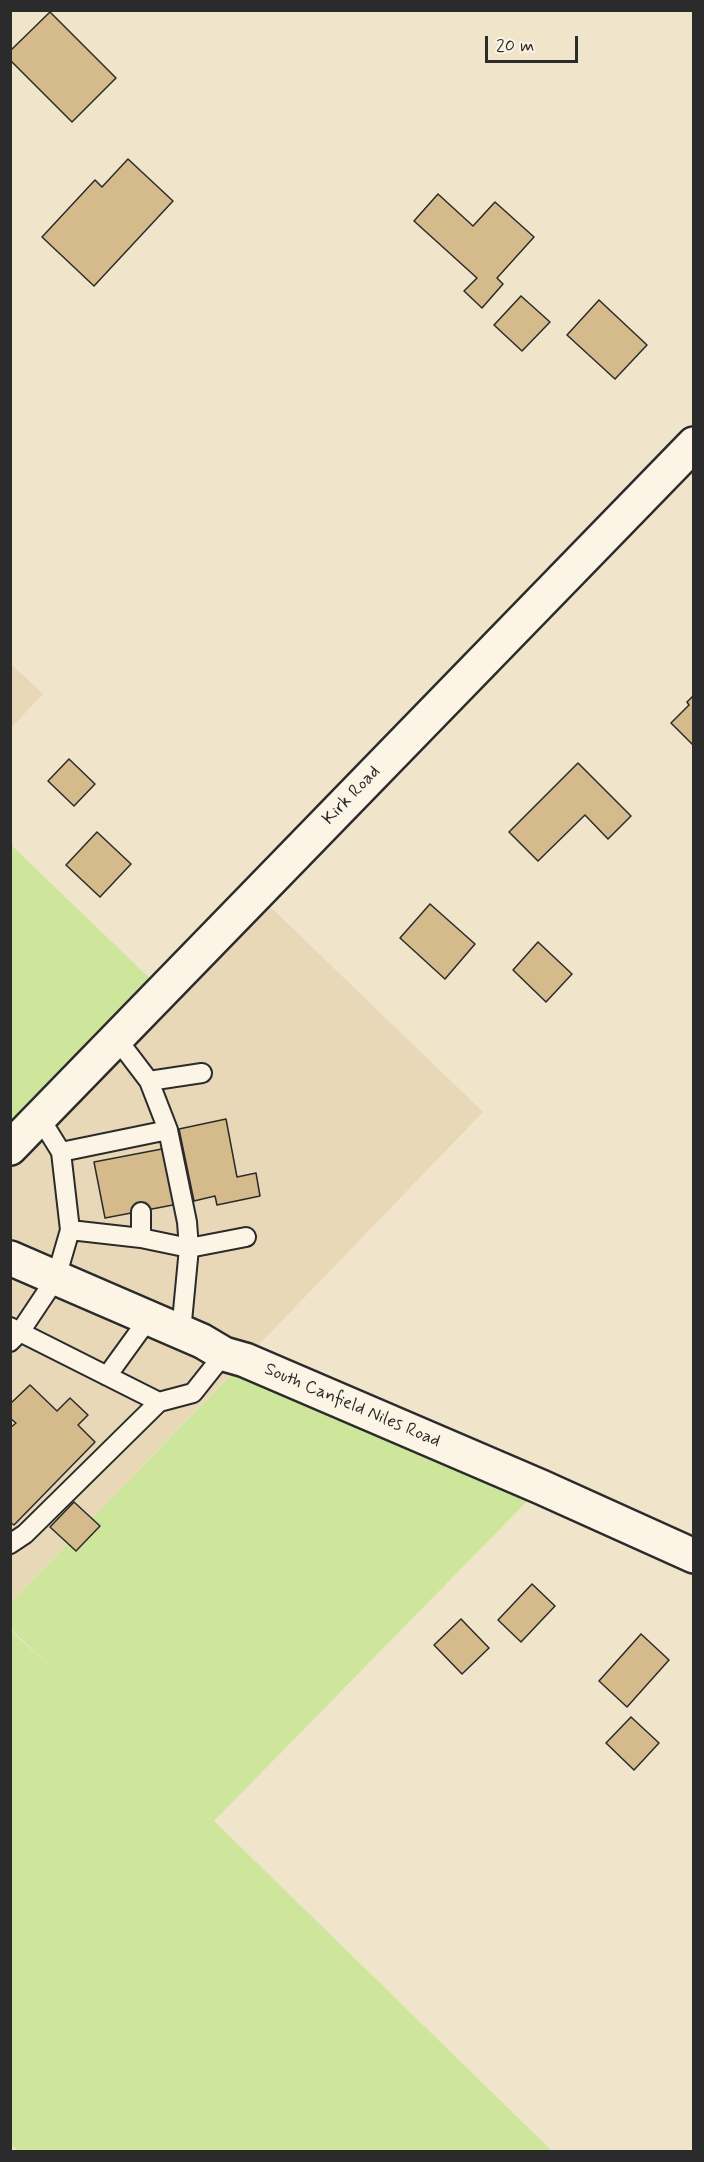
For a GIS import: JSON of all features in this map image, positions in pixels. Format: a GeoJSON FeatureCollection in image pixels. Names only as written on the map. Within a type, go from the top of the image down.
{"type":"FeatureCollection","features":[{"type":"Feature","properties":{"kind":"street","name":"Kirk Road"},"geometry":{"type":"LineString","coordinates":[[10,1148],[693,444]]}},
{"type":"Feature","properties":{"kind":"street","name":"South Canfield Niles Road"},"geometry":{"type":"LineString","coordinates":[[15,1267],[56,1278],[181,1332],[224,1354],[245,1360],[508,1473],[693,1556]]}},
{"type":"Feature","properties":{"kind":"lane"},"geometry":{"type":"LineString","coordinates":[[117,1039],[149,1081],[168,1130],[187,1222],[189,1248],[181,1332]]}},
{"type":"Feature","properties":{"kind":"lane"},"geometry":{"type":"LineString","coordinates":[[149,1081],[202,1073]]}},
{"type":"Feature","properties":{"kind":"lane"},"geometry":{"type":"LineString","coordinates":[[40,1118],[61,1152],[70,1230],[56,1278],[14,1333],[159,1402]]}},
{"type":"Feature","properties":{"kind":"lane"},"geometry":{"type":"LineString","coordinates":[[61,1152],[126,1147],[168,1130]]}},
{"type":"Feature","properties":{"kind":"lane"},"geometry":{"type":"LineString","coordinates":[[141,1212],[141,1239]]}},
{"type":"Feature","properties":{"kind":"lane"},"geometry":{"type":"LineString","coordinates":[[70,1230],[189,1248],[246,1236]]}},
{"type":"Feature","properties":{"kind":"lane"},"geometry":{"type":"LineString","coordinates":[[107,1376],[148,1318]]}},
{"type":"Feature","properties":{"kind":"lane"},"geometry":{"type":"LineString","coordinates":[[10,1544],[25,1534],[159,1402],[193,1393],[224,1354]]}},
{"type":"Feature","properties":{"kind":"shaded area"},"geometry":{"type":"Polygon","coordinates":[[[10,663],[43,694],[11,728],[10,728],[10,663]]]}},
{"type":"Feature","properties":{"kind":"shaded area"},"geometry":{"type":"Polygon","coordinates":[[[257,894],[483,1112],[11,1602],[11,1148],[257,894]]]}},
{"type":"Feature","properties":{"kind":"green space"},"geometry":{"type":"Polygon","coordinates":[[[10,844],[163,991],[10,1148],[10,844]]]}},
{"type":"Feature","properties":{"kind":"green space"},"geometry":{"type":"Polygon","coordinates":[[[245,1360],[541,1487],[214,1821],[552,2151],[19,2151],[10,2144],[10,1630],[55,1671],[11,1629],[11,1602],[245,1360]]]}},
{"type":"Feature","properties":{"kind":"building"},"geometry":{"type":"Polygon","coordinates":[[[50,12],[116,78],[72,122],[10,60],[10,51],[50,12]]]}},
{"type":"Feature","properties":{"kind":"building"},"geometry":{"type":"Polygon","coordinates":[[[128,159],[173,201],[94,286],[42,237],[95,180],[102,187],[128,159]]]}},
{"type":"Feature","properties":{"kind":"building"},"geometry":{"type":"Polygon","coordinates":[[[438,194],[473,226],[495,202],[534,237],[497,278],[503,284],[482,308],[464,291],[477,278],[414,221],[438,194]]]}},
{"type":"Feature","properties":{"kind":"building"},"geometry":{"type":"Polygon","coordinates":[[[521,296],[550,322],[522,351],[494,325],[521,296]]]}},
{"type":"Feature","properties":{"kind":"building"},"geometry":{"type":"Polygon","coordinates":[[[599,300],[647,345],[615,379],[567,335],[599,300]]]}},
{"type":"Feature","properties":{"kind":"building"},"geometry":{"type":"Polygon","coordinates":[[[694,695],[694,746],[671,723],[689,705],[687,702],[694,695]]]}},
{"type":"Feature","properties":{"kind":"building"},"geometry":{"type":"Polygon","coordinates":[[[69,759],[95,784],[74,806],[48,781],[69,759]]]}},
{"type":"Feature","properties":{"kind":"building"},"geometry":{"type":"Polygon","coordinates":[[[578,763],[631,816],[608,839],[585,815],[538,861],[509,832],[578,763]]]}},
{"type":"Feature","properties":{"kind":"building"},"geometry":{"type":"Polygon","coordinates":[[[97,832],[131,864],[100,897],[66,865],[97,832]]]}},
{"type":"Feature","properties":{"kind":"building"},"geometry":{"type":"Polygon","coordinates":[[[430,904],[475,944],[445,979],[400,938],[430,904]]]}},
{"type":"Feature","properties":{"kind":"building"},"geometry":{"type":"Polygon","coordinates":[[[538,942],[572,974],[546,1002],[513,970],[538,942]]]}},
{"type":"Feature","properties":{"kind":"building"},"geometry":{"type":"Polygon","coordinates":[[[226,1119],[237,1177],[256,1173],[260,1196],[217,1205],[215,1196],[194,1201],[179,1129],[226,1119]]]}},
{"type":"Feature","properties":{"kind":"building"},"geometry":{"type":"Polygon","coordinates":[[[167,1148],[178,1204],[105,1218],[94,1162],[167,1148]]]}},
{"type":"Feature","properties":{"kind":"building"},"geometry":{"type":"Polygon","coordinates":[[[30,1385],[57,1411],[70,1398],[88,1415],[78,1425],[95,1442],[14,1525],[10,1522],[10,1428],[16,1423],[10,1418],[10,1404],[30,1385]]]}},
{"type":"Feature","properties":{"kind":"building"},"geometry":{"type":"Polygon","coordinates":[[[74,1502],[100,1526],[76,1551],[50,1527],[74,1502]]]}},
{"type":"Feature","properties":{"kind":"building"},"geometry":{"type":"Polygon","coordinates":[[[532,1584],[555,1606],[521,1642],[498,1620],[532,1584]]]}},
{"type":"Feature","properties":{"kind":"building"},"geometry":{"type":"Polygon","coordinates":[[[461,1619],[489,1648],[462,1674],[434,1645],[461,1619]]]}},
{"type":"Feature","properties":{"kind":"building"},"geometry":{"type":"Polygon","coordinates":[[[641,1634],[669,1660],[627,1707],[599,1681],[641,1634]]]}},
{"type":"Feature","properties":{"kind":"building"},"geometry":{"type":"Polygon","coordinates":[[[631,1717],[659,1743],[634,1770],[606,1743],[631,1717]]]}}]}
